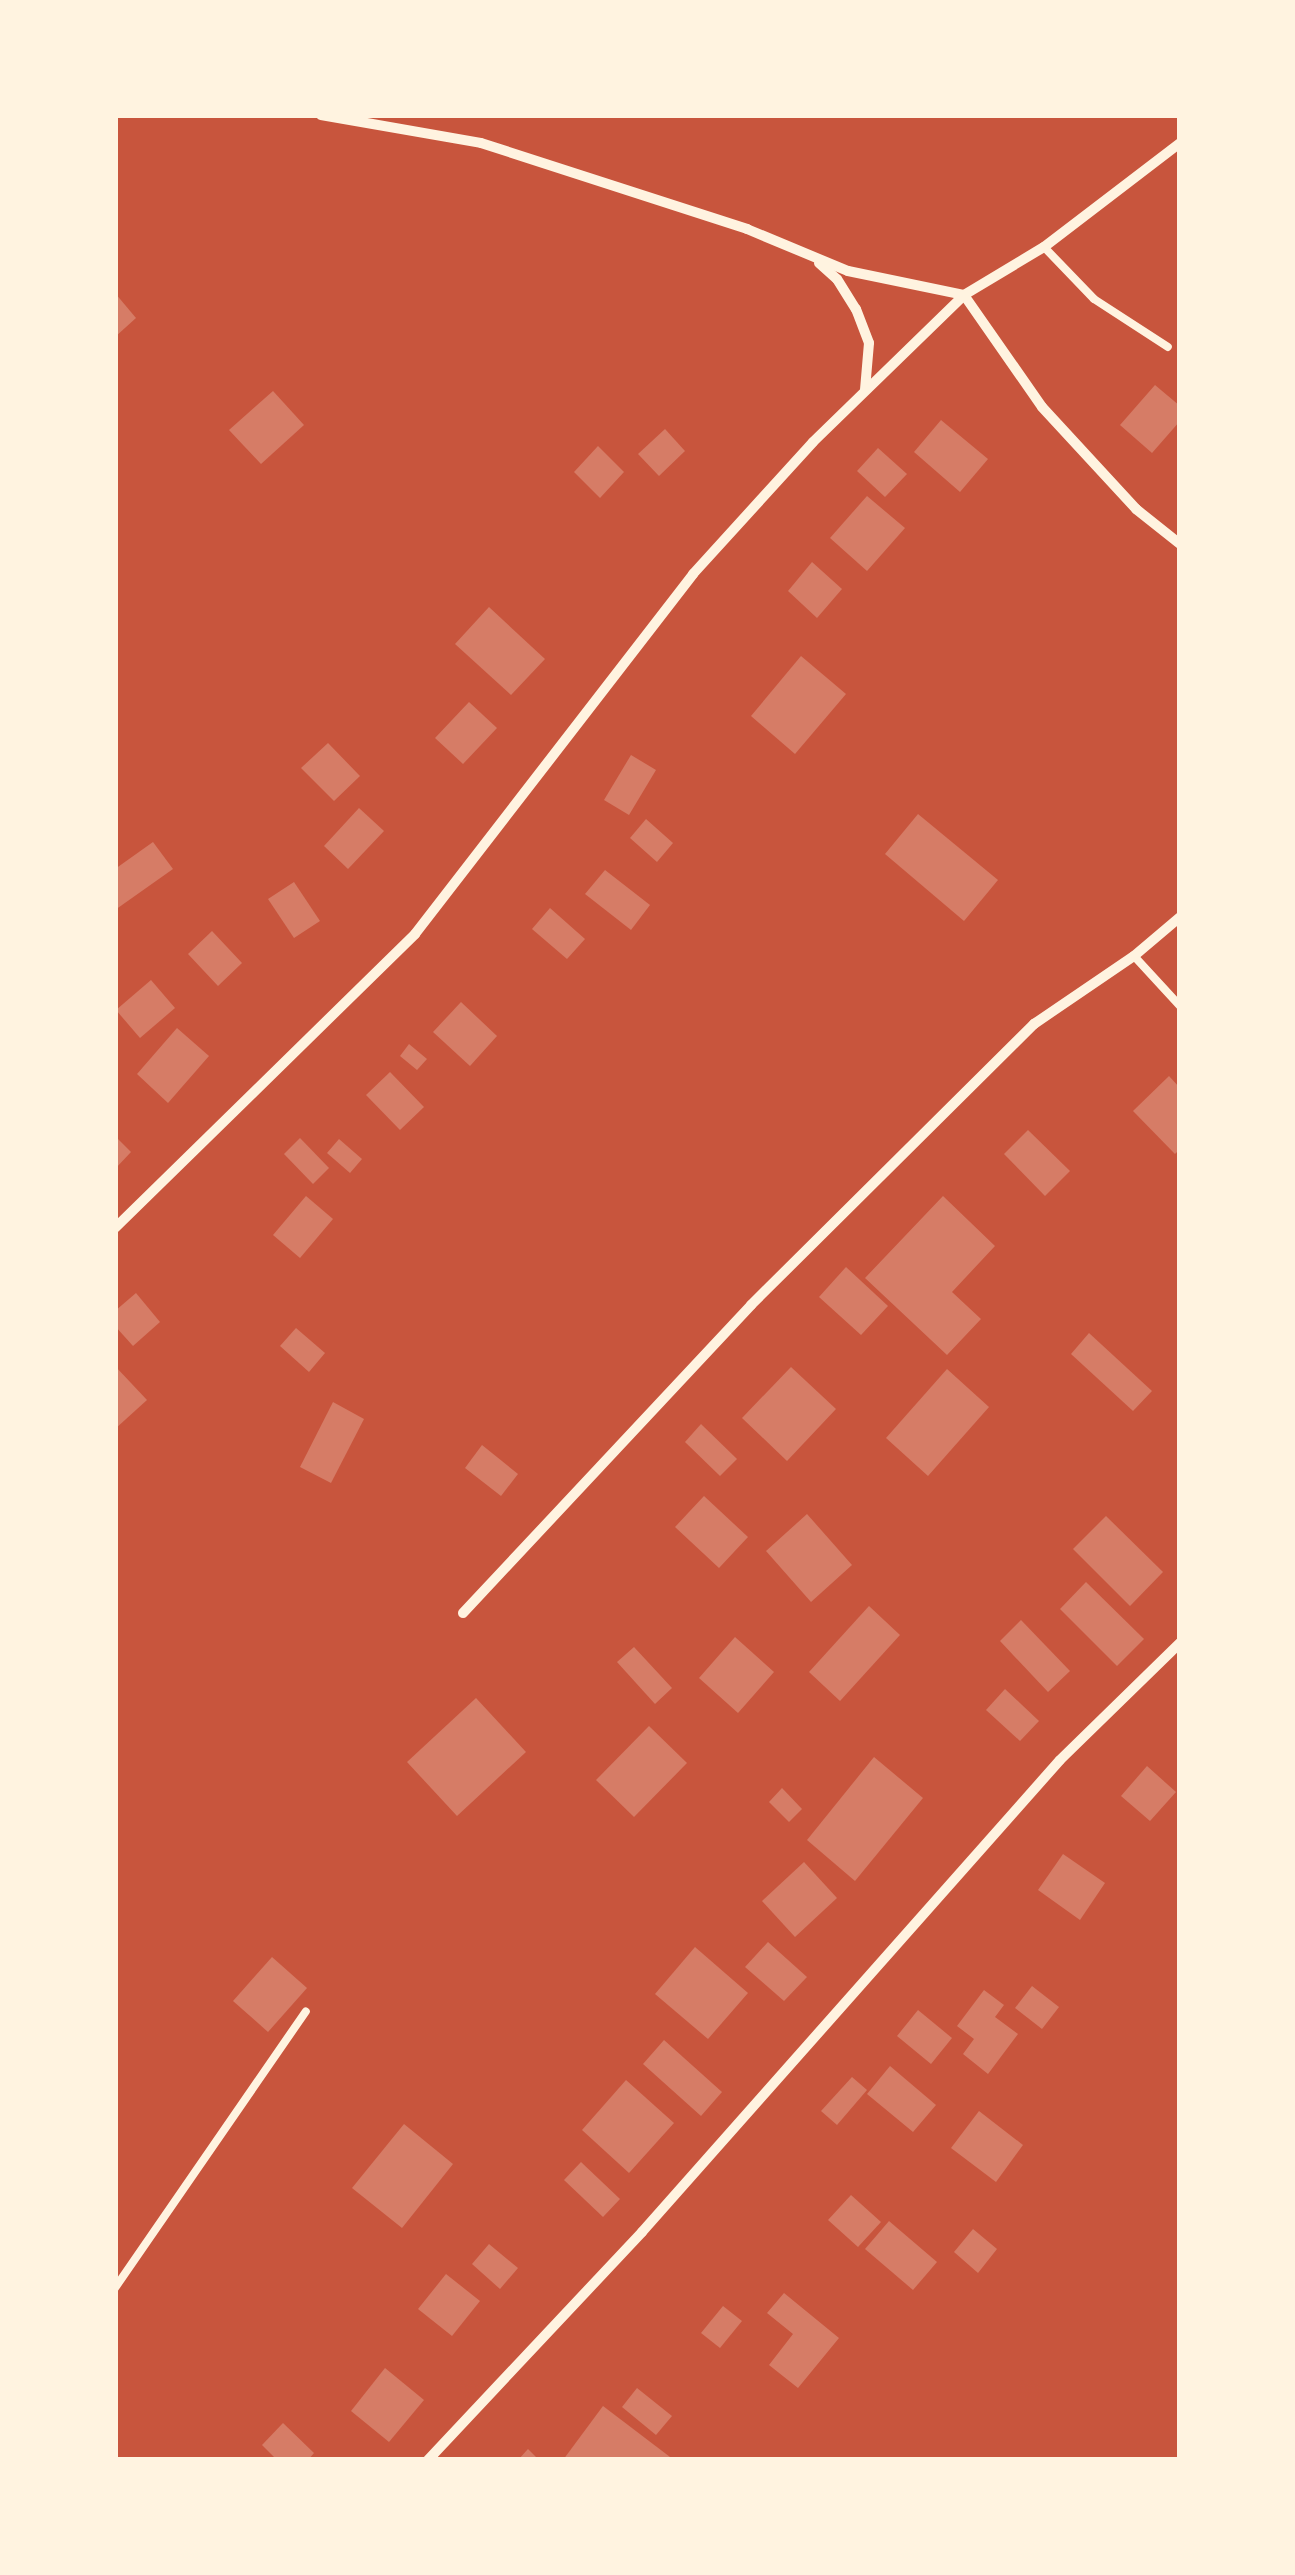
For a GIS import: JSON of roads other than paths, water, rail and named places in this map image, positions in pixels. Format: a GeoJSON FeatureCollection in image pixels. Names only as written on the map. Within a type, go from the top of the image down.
{"type":"FeatureCollection","features":[{"type":"Feature","properties":{"kind":"street"},"geometry":{"type":"LineString","coordinates":[[320,115],[481,144],[747,229],[848,271],[964,295],[1042,407],[1136,509],[1180,544]]}},
{"type":"Feature","properties":{"kind":"street"},"geometry":{"type":"LineString","coordinates":[[115,1228],[414,934],[693,574],[865,391],[964,295],[1044,246],[1180,143]]}},
{"type":"Feature","properties":{"kind":"street"},"geometry":{"type":"LineString","coordinates":[[811,256],[837,279],[856,309],[869,343],[865,391]]}},
{"type":"Feature","properties":{"kind":"street"},"geometry":{"type":"LineString","coordinates":[[463,1613],[751,1306],[1034,1024],[1134,956],[1180,917]]}},
{"type":"Feature","properties":{"kind":"street"},"geometry":{"type":"LineString","coordinates":[[428,2460],[642,2232],[1060,1760],[1180,1643]]}},
{"type":"Feature","properties":{"kind":"lane"},"geometry":{"type":"LineString","coordinates":[[1044,246],[1094,299],[1168,347]]}},
{"type":"Feature","properties":{"kind":"lane"},"geometry":{"type":"LineString","coordinates":[[1134,956],[1180,1006]]}},
{"type":"Feature","properties":{"kind":"lane"},"geometry":{"type":"LineString","coordinates":[[115,2288],[306,2011]]}}]}
